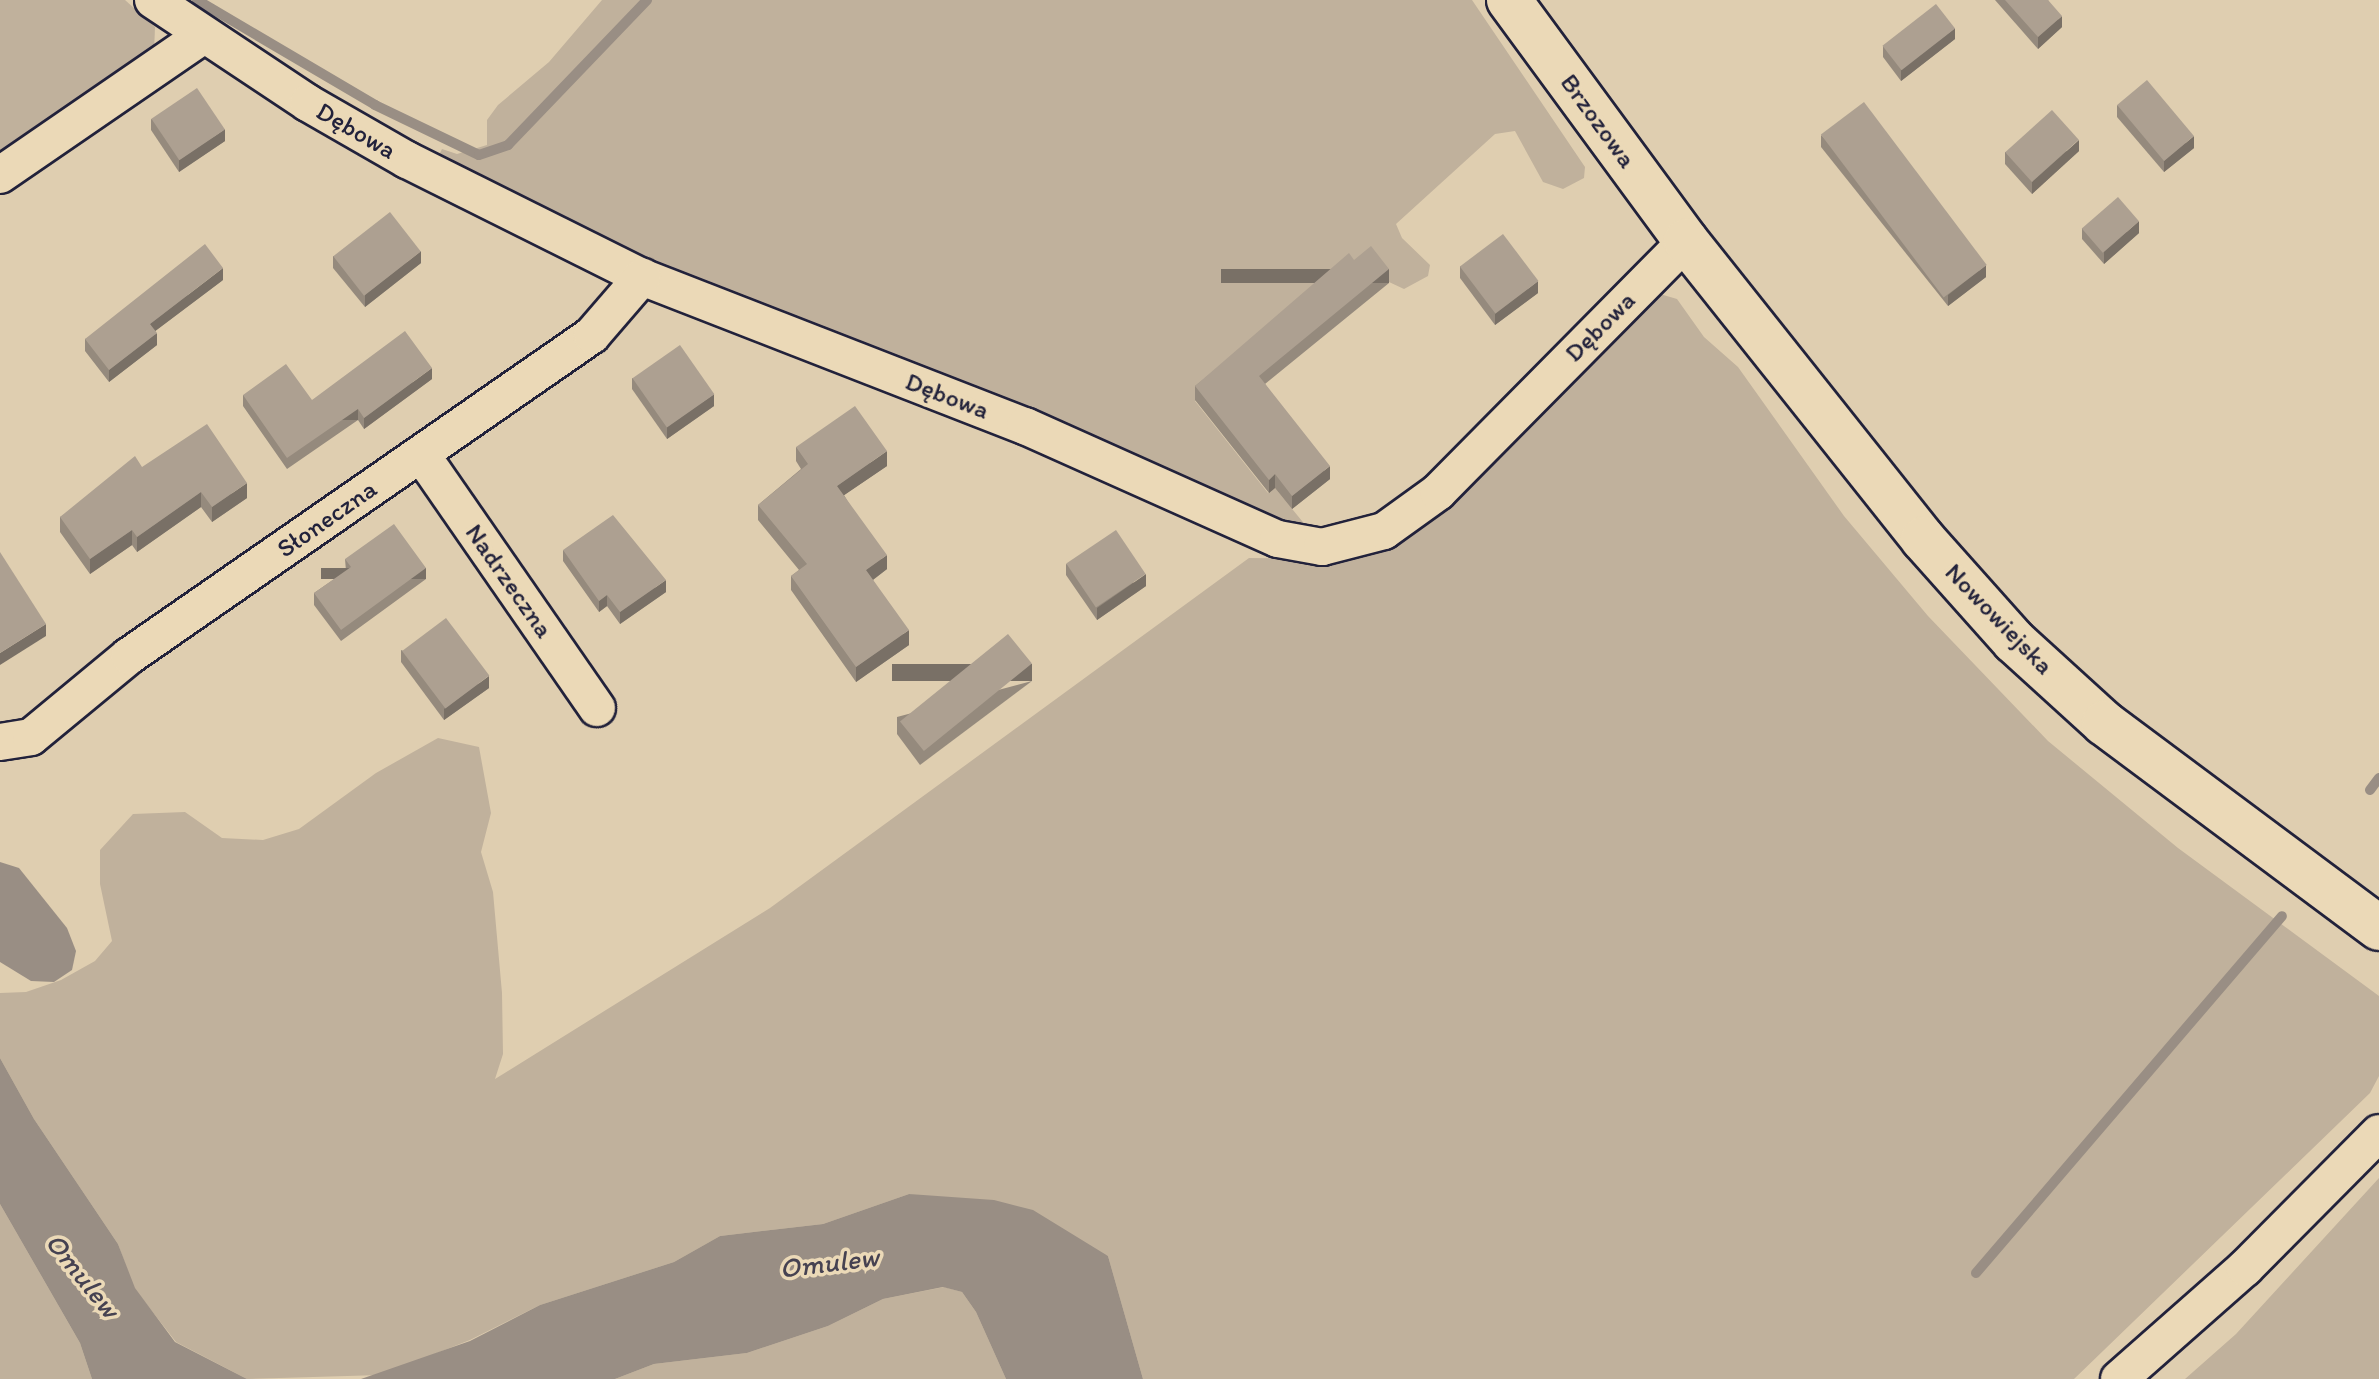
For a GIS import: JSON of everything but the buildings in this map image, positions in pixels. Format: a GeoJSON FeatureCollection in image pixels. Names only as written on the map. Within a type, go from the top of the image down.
{"type":"FeatureCollection","features":[{"type":"Feature","properties":{"kind":"main road","name":"Brzozowa"},"geometry":{"type":"LineString","coordinates":[[1509,0],[1686,241]]}},
{"type":"Feature","properties":{"kind":"main road","name":"Nowowiejska"},"geometry":{"type":"LineString","coordinates":[[1686,241],[1923,539],[2014,641],[2104,723],[2379,928]]}},
{"type":"Feature","properties":{"kind":"street","name":"Dębowa"},"geometry":{"type":"LineString","coordinates":[[153,0],[204,35],[407,160],[642,277],[1025,426],[1278,539],[1322,547],[1384,531],[1438,492],[1686,241]]}},
{"type":"Feature","properties":{"kind":"street"},"geometry":{"type":"LineString","coordinates":[[0,175],[204,35]]}},
{"type":"Feature","properties":{"kind":"street","name":"Słoneczna"},"geometry":{"type":"LineString","coordinates":[[0,742],[31,737],[129,656],[592,335],[642,277]]}},
{"type":"Feature","properties":{"kind":"street","name":"Nadrzeczna"},"geometry":{"type":"LineString","coordinates":[[421,454],[597,708]]}},
{"type":"Feature","properties":{"kind":"street"},"geometry":{"type":"LineString","coordinates":[[2119,1379],[2245,1268],[2379,1133]]}},
{"type":"Feature","properties":{"kind":"shaded area"},"geometry":{"type":"Polygon","coordinates":[[[0,0],[125,0],[155,27],[154,52],[0,157],[0,0]]]}},
{"type":"Feature","properties":{"kind":"shaded area"},"geometry":{"type":"Polygon","coordinates":[[[602,0],[1472,0],[1585,167],[1584,178],[1563,189],[1543,182],[1515,131],[1495,134],[1396,224],[1402,238],[1430,265],[1428,276],[1404,289],[1389,282],[1195,401],[1268,493],[1275,488],[1311,532],[1292,530],[708,286],[536,211],[437,159],[442,149],[457,154],[487,145],[487,120],[498,105],[549,62],[602,0]]]}},
{"type":"Feature","properties":{"kind":"shaded area"},"geometry":{"type":"Polygon","coordinates":[[[1660,294],[1677,299],[1704,337],[1738,367],[1844,516],[1928,616],[2048,741],[2178,848],[2379,996],[2379,1076],[2370,1093],[2074,1379],[1143,1379],[1108,1256],[909,1194],[823,1224],[720,1236],[674,1262],[540,1305],[470,1340],[381,1375],[247,1379],[176,1342],[134,1288],[118,1244],[34,1119],[0,1058],[0,993],[26,992],[61,980],[95,961],[112,941],[100,884],[100,850],[133,814],[185,812],[222,838],[263,840],[299,829],[376,773],[438,738],[479,747],[491,813],[481,852],[493,892],[502,993],[503,1054],[495,1079],[770,908],[1249,558],[1357,559],[1398,542],[1458,499],[1660,294]]]}},
{"type":"Feature","properties":{"kind":"shaded area"},"geometry":{"type":"Polygon","coordinates":[[[2379,1178],[2379,1379],[2185,1379],[2236,1334],[2379,1178]]]}},
{"type":"Feature","properties":{"kind":"shaded area"},"geometry":{"type":"Polygon","coordinates":[[[0,1204],[80,1343],[92,1379],[0,1379],[0,1204]]]}},
{"type":"Feature","properties":{"kind":"shaded area"},"geometry":{"type":"Polygon","coordinates":[[[944,1287],[962,1292],[976,1312],[1006,1379],[615,1379],[654,1364],[747,1353],[828,1326],[883,1299],[944,1287]]]}},
{"type":"Feature","properties":{"kind":"water"},"geometry":{"type":"Polygon","coordinates":[[[0,862],[19,868],[67,928],[76,951],[72,970],[54,982],[31,981],[0,962],[0,862]]]}},
{"type":"Feature","properties":{"kind":"water","name":"Omulew"},"geometry":{"type":"Polygon","coordinates":[[[0,1058],[34,1119],[118,1244],[135,1288],[175,1342],[247,1379],[92,1379],[80,1343],[0,1204],[0,1058]]]}},
{"type":"Feature","properties":{"kind":"water","name":"Omulew"},"geometry":{"type":"Polygon","coordinates":[[[909,1194],[994,1200],[1033,1210],[1108,1256],[1143,1379],[1006,1379],[976,1312],[962,1292],[943,1287],[883,1299],[828,1326],[747,1353],[654,1364],[615,1379],[361,1379],[470,1341],[540,1305],[674,1262],[720,1236],[823,1224],[909,1194]]]}},
{"type":"Feature","properties":{"kind":"waterway"},"geometry":{"type":"LineString","coordinates":[[197,0],[375,105],[479,155],[508,145],[647,0]]}},
{"type":"Feature","properties":{"kind":"waterway"},"geometry":{"type":"LineString","coordinates":[[2370,790],[2379,778]]}},
{"type":"Feature","properties":{"kind":"waterway"},"geometry":{"type":"LineString","coordinates":[[1976,1273],[2282,916]]}}]}
